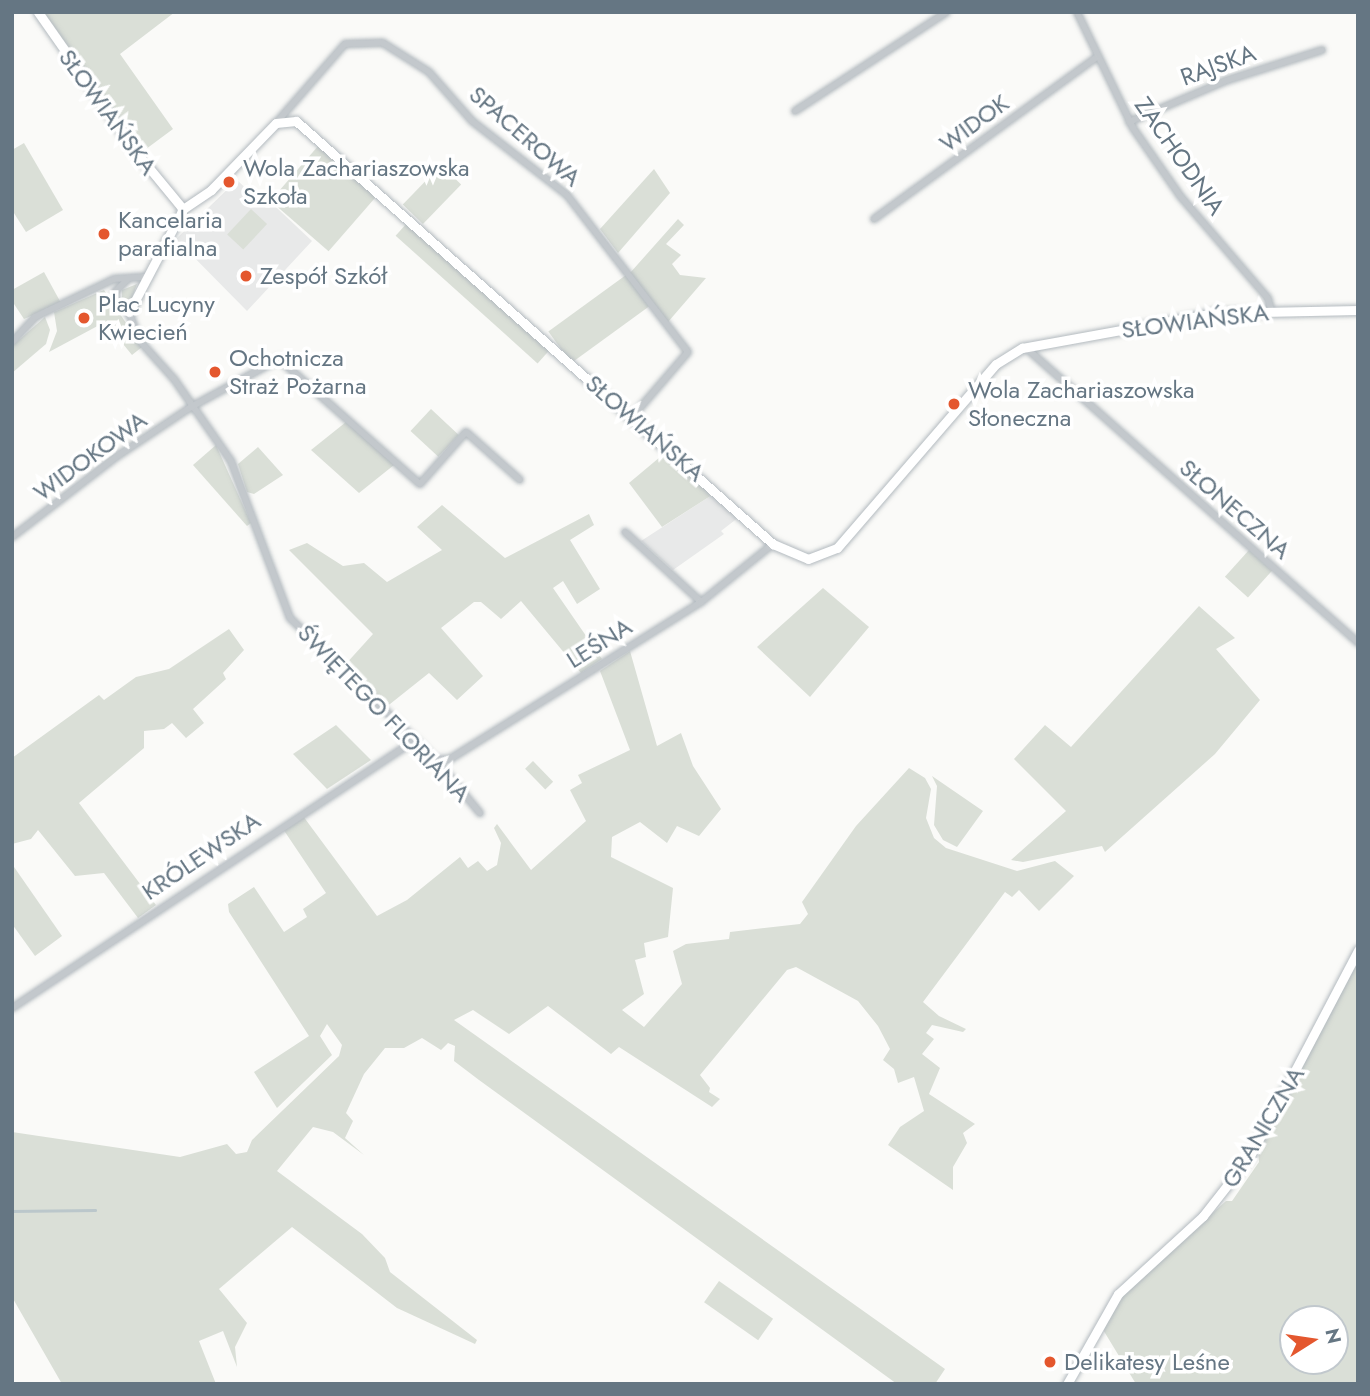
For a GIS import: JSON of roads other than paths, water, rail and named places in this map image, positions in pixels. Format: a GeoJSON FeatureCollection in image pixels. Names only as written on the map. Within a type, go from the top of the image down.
{"type":"FeatureCollection","features":[{"type":"Feature","properties":{"kind":"street","name":"SŁOWIAŃSKA"},"geometry":{"type":"LineString","coordinates":[[38,12],[123,134],[183,209]]}},
{"type":"Feature","properties":{"kind":"street"},"geometry":{"type":"LineString","coordinates":[[795,111],[947,12]]}},
{"type":"Feature","properties":{"kind":"street","name":"ZACHODNIA"},"geometry":{"type":"LineString","coordinates":[[1077,12],[1096,58],[1129,122],[1181,197],[1268,298],[1271,310]]}},
{"type":"Feature","properties":{"kind":"street","name":"SPACEROWA"},"geometry":{"type":"LineString","coordinates":[[276,123],[345,44],[383,43],[429,72],[472,121],[568,195],[688,352],[632,417]]}},
{"type":"Feature","properties":{"kind":"street","name":"RAJSKA"},"geometry":{"type":"LineString","coordinates":[[1129,122],[1225,81],[1322,50]]}},
{"type":"Feature","properties":{"kind":"street","name":"WIDOK"},"geometry":{"type":"LineString","coordinates":[[874,219],[1096,58]]}},
{"type":"Feature","properties":{"kind":"street","name":"SŁOWIAŃSKA"},"geometry":{"type":"LineString","coordinates":[[276,123],[296,121],[774,544],[808,559],[828,555],[864,521],[996,364],[1025,347],[1214,313],[1358,310]]}},
{"type":"Feature","properties":{"kind":"street"},"geometry":{"type":"LineString","coordinates":[[104,285],[129,312],[183,209],[211,190],[276,123]]}},
{"type":"Feature","properties":{"kind":"street"},"geometry":{"type":"LineString","coordinates":[[12,342],[35,317],[104,285],[146,277]]}},
{"type":"Feature","properties":{"kind":"street"},"geometry":{"type":"LineString","coordinates":[[116,301],[115,292],[128,279]]}},
{"type":"Feature","properties":{"kind":"street","name":"ŚWIĘTEGO FLORIANA"},"geometry":{"type":"LineString","coordinates":[[129,312],[139,340],[231,461],[290,618],[436,760],[480,813]]}},
{"type":"Feature","properties":{"kind":"street","name":"SŁONECZNA"},"geometry":{"type":"LineString","coordinates":[[1025,347],[1358,643]]}},
{"type":"Feature","properties":{"kind":"street","name":"WIDOKOWA"},"geometry":{"type":"LineString","coordinates":[[12,537],[119,454],[191,407],[279,359],[420,484],[466,432],[520,480]]}},
{"type":"Feature","properties":{"kind":"street"},"geometry":{"type":"LineString","coordinates":[[625,532],[701,602]]}},
{"type":"Feature","properties":{"kind":"street","name":"LEŚNA"},"geometry":{"type":"LineString","coordinates":[[436,760],[450,759],[701,602],[774,544]]}},
{"type":"Feature","properties":{"kind":"street","name":"KRÓLEWSKA"},"geometry":{"type":"LineString","coordinates":[[12,1008],[414,741]]}},
{"type":"Feature","properties":{"kind":"street","name":"GRANICZNA"},"geometry":{"type":"LineString","coordinates":[[1067,1384],[1118,1294],[1210,1208],[1250,1156],[1358,950]]}},
{"type":"Feature","properties":{"kind":"waterway"},"geometry":{"type":"LineString","coordinates":[[12,1211],[95,1210]]}},
{"type":"Feature","properties":{"kind":"place","name":"Wola Zachariaszowska Szkoła"},"geometry":{"type":"Point","coordinates":[229,182]}},
{"type":"Feature","properties":{"kind":"place","name":"Kancelaria parafialna"},"geometry":{"type":"Point","coordinates":[104,234]}},
{"type":"Feature","properties":{"kind":"place","name":"Zespół Szkół"},"geometry":{"type":"Point","coordinates":[246,276]}},
{"type":"Feature","properties":{"kind":"place","name":"Plac Lucyny Kwiecień"},"geometry":{"type":"Point","coordinates":[84,318]}},
{"type":"Feature","properties":{"kind":"place","name":"Ochotnicza Straż Pożarna"},"geometry":{"type":"Point","coordinates":[215,372]}},
{"type":"Feature","properties":{"kind":"place","name":"Wola Zachariaszowska Słoneczna"},"geometry":{"type":"Point","coordinates":[954,404]}},
{"type":"Feature","properties":{"kind":"place","name":"Delikatesy Leśne"},"geometry":{"type":"Point","coordinates":[1050,1362]}}]}
